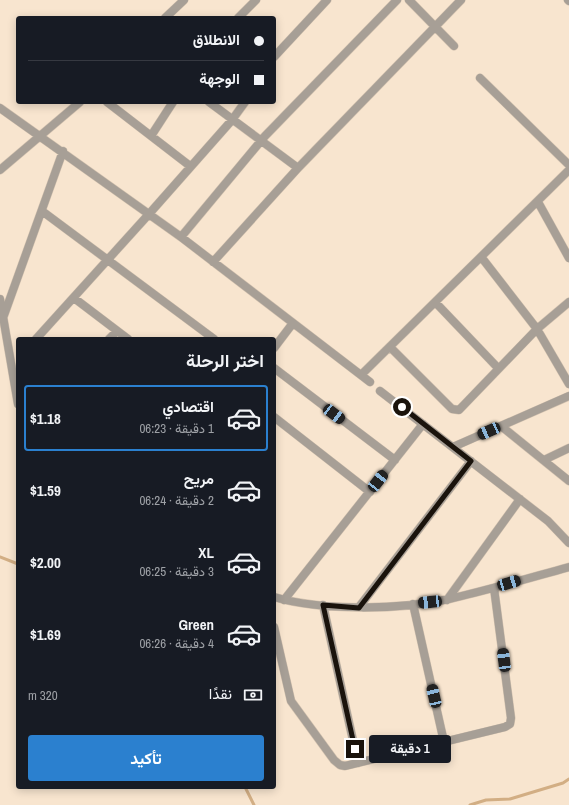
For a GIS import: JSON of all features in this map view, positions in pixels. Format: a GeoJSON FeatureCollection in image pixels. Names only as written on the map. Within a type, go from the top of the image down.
{"type":"FeatureCollection","features":[{"type":"Feature","properties":{"kind":"street"},"geometry":{"type":"LineString","coordinates":[[167,16],[184,0]]}},
{"type":"Feature","properties":{"kind":"street"},"geometry":{"type":"LineString","coordinates":[[240,16],[256,0]]}},
{"type":"Feature","properties":{"kind":"street"},"geometry":{"type":"LineString","coordinates":[[276,55],[327,0]]}},
{"type":"Feature","properties":{"kind":"street"},"geometry":{"type":"LineString","coordinates":[[181,237],[261,140],[397,0]]}},
{"type":"Feature","properties":{"kind":"street"},"geometry":{"type":"LineString","coordinates":[[409,0],[454,46]]}},
{"type":"Feature","properties":{"kind":"street"},"geometry":{"type":"LineString","coordinates":[[213,262],[298,168],[461,0]]}},
{"type":"Feature","properties":{"kind":"street"},"geometry":{"type":"LineString","coordinates":[[480,78],[569,166]]}},
{"type":"Feature","properties":{"kind":"street"},"geometry":{"type":"LineString","coordinates":[[0,170],[78,104]]}},
{"type":"Feature","properties":{"kind":"street"},"geometry":{"type":"LineString","coordinates":[[110,104],[190,166]]}},
{"type":"Feature","properties":{"kind":"street"},"geometry":{"type":"LineString","coordinates":[[151,136],[172,104]]}},
{"type":"Feature","properties":{"kind":"street"},"geometry":{"type":"LineString","coordinates":[[212,104],[298,168]]}},
{"type":"Feature","properties":{"kind":"street"},"geometry":{"type":"LineString","coordinates":[[38,337],[232,120],[244,104]]}},
{"type":"Feature","properties":{"kind":"street"},"geometry":{"type":"LineString","coordinates":[[0,108],[63,151],[181,237],[370,382]]}},
{"type":"Feature","properties":{"kind":"street"},"geometry":{"type":"LineString","coordinates":[[3,318],[63,151]]}},
{"type":"Feature","properties":{"kind":"street"},"geometry":{"type":"LineString","coordinates":[[362,375],[482,258],[569,170]]}},
{"type":"Feature","properties":{"kind":"street"},"geometry":{"type":"LineString","coordinates":[[538,202],[569,258]]}},
{"type":"Feature","properties":{"kind":"street"},"geometry":{"type":"LineString","coordinates":[[42,211],[211,337]]}},
{"type":"Feature","properties":{"kind":"street"},"geometry":{"type":"LineString","coordinates":[[482,258],[537,329],[569,384]]}},
{"type":"Feature","properties":{"kind":"street"},"geometry":{"type":"LineString","coordinates":[[74,298],[125,337]]}},
{"type":"Feature","properties":{"kind":"street"},"geometry":{"type":"LineString","coordinates":[[0,299],[3,318],[3,333],[16,390]]}},
{"type":"Feature","properties":{"kind":"street"},"geometry":{"type":"LineString","coordinates":[[390,348],[454,411],[462,408],[498,368],[537,329],[569,302]]}},
{"type":"Feature","properties":{"kind":"street"},"geometry":{"type":"LineString","coordinates":[[436,303],[498,368]]}},
{"type":"Feature","properties":{"kind":"street"},"geometry":{"type":"LineString","coordinates":[[276,345],[293,323]]}},
{"type":"Feature","properties":{"kind":"street"},"geometry":{"type":"LineString","coordinates":[[112,337],[117,331]]}},
{"type":"Feature","properties":{"kind":"street"},"geometry":{"type":"LineString","coordinates":[[11,364],[16,359]]}},
{"type":"Feature","properties":{"kind":"street"},"geometry":{"type":"LineString","coordinates":[[276,370],[395,460]]}},
{"type":"Feature","properties":{"kind":"street"},"geometry":{"type":"LineString","coordinates":[[380,391],[554,525],[569,543]]}},
{"type":"Feature","properties":{"kind":"street"},"geometry":{"type":"LineString","coordinates":[[453,447],[569,396]]}},
{"type":"Feature","properties":{"kind":"street"},"geometry":{"type":"LineString","coordinates":[[276,419],[370,492]]}},
{"type":"Feature","properties":{"kind":"street"},"geometry":{"type":"LineString","coordinates":[[284,600],[423,424]]}},
{"type":"Feature","properties":{"kind":"street"},"geometry":{"type":"LineString","coordinates":[[501,426],[569,481]]}},
{"type":"Feature","properties":{"kind":"street"},"geometry":{"type":"LineString","coordinates":[[544,460],[569,448]]}},
{"type":"Feature","properties":{"kind":"street"},"geometry":{"type":"LineString","coordinates":[[359,608],[471,461]]}},
{"type":"Feature","properties":{"kind":"street"},"geometry":{"type":"LineString","coordinates":[[448,600],[520,499]]}},
{"type":"Feature","properties":{"kind":"street"},"geometry":{"type":"LineString","coordinates":[[276,598],[323,605],[359,608],[414,604],[448,600],[569,567]]}},
{"type":"Feature","properties":{"kind":"street"},"geometry":{"type":"LineString","coordinates":[[276,637],[287,689],[295,707],[337,763],[345,766],[508,726],[511,721],[494,588]]}},
{"type":"Feature","properties":{"kind":"street"},"geometry":{"type":"LineString","coordinates":[[414,604],[444,742]]}},
{"type":"Feature","properties":{"kind":"street"},"geometry":{"type":"LineString","coordinates":[[323,605],[358,763]]}},
{"type":"Feature","properties":{"kind":"waterway"},"geometry":{"type":"LineString","coordinates":[[0,557],[16,563]]}},
{"type":"Feature","properties":{"kind":"waterway"},"geometry":{"type":"LineString","coordinates":[[470,805],[486,800],[510,799],[563,783],[569,779]]}},
{"type":"Feature","properties":{"kind":"waterway"},"geometry":{"type":"LineString","coordinates":[[246,789],[254,805]]}},
{"type":"Feature","properties":{"kind":"route"},"geometry":{"type":"LineString","coordinates":[[355,749],[323,605],[359,608],[471,461],[402,407]]}}]}
